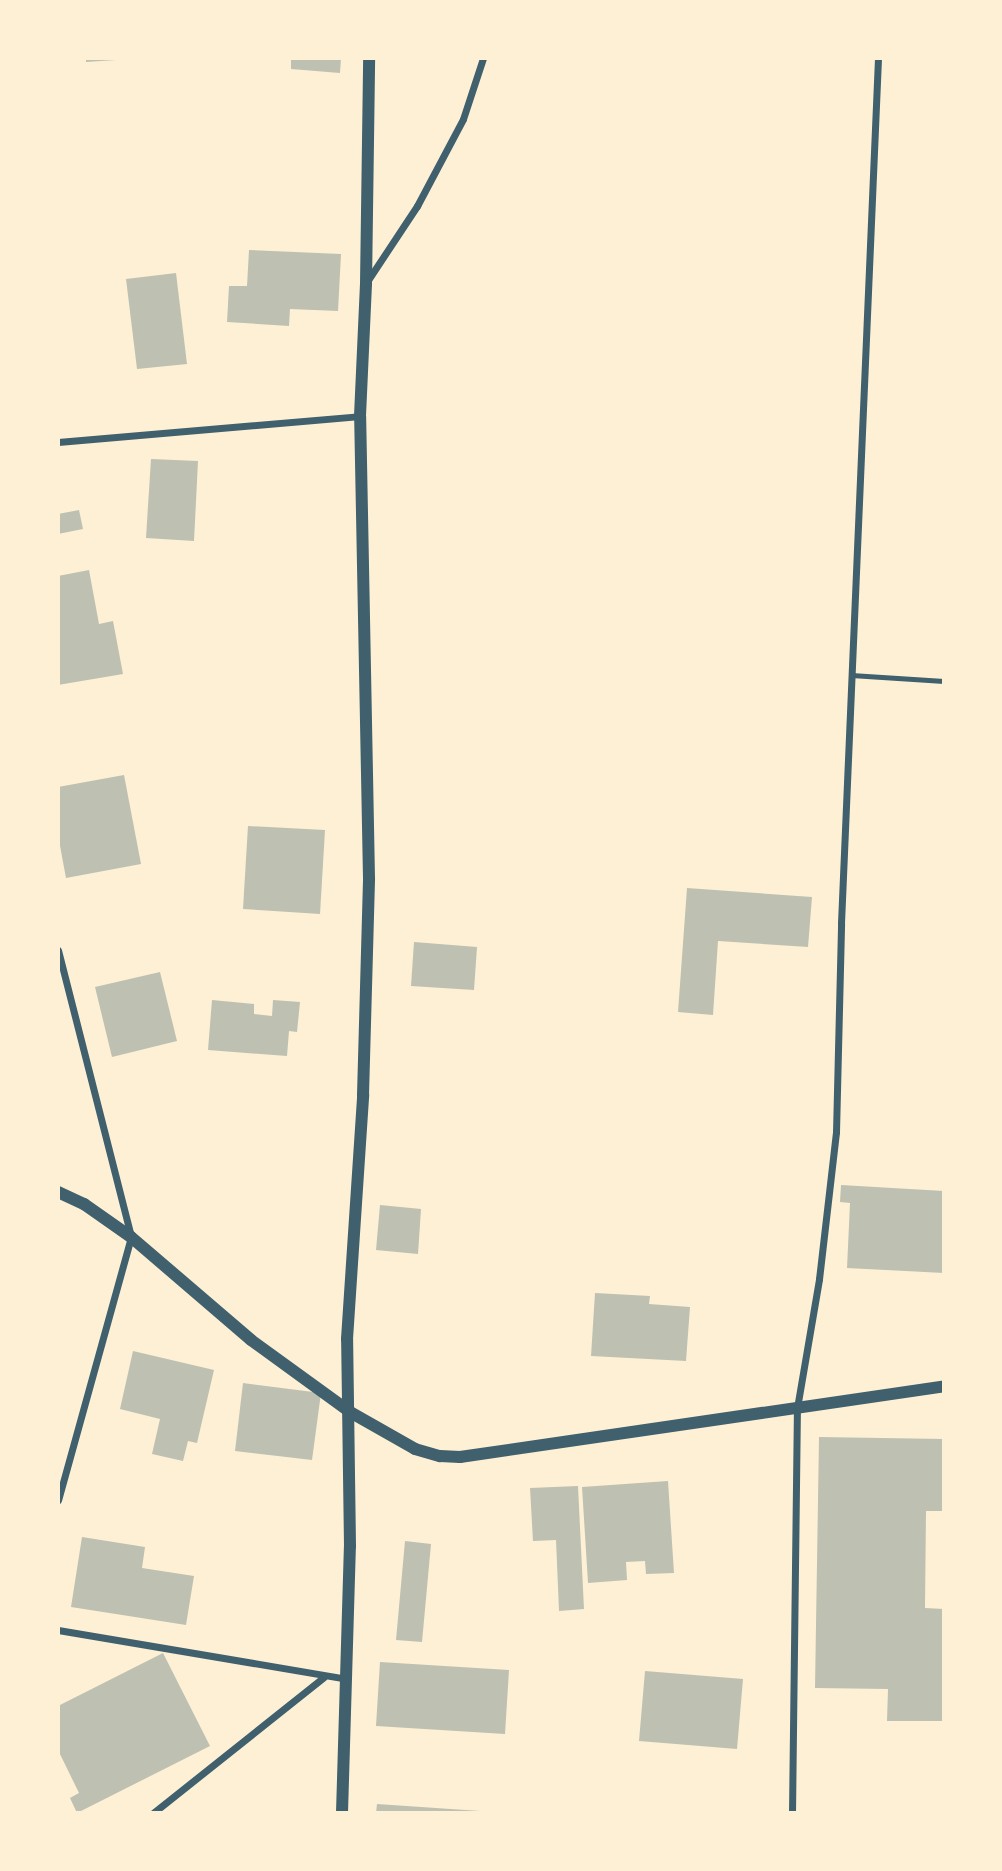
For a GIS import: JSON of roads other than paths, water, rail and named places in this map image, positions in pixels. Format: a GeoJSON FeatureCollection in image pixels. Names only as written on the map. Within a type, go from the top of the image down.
{"type":"FeatureCollection","features":[{"type":"Feature","properties":{"kind":"street"},"geometry":{"type":"LineString","coordinates":[[342,1813],[348,1679],[350,1412],[347,1339],[363,1095],[369,878],[360,416],[366,284],[369,58]]}},
{"type":"Feature","properties":{"kind":"street"},"geometry":{"type":"LineString","coordinates":[[366,284],[417,206],[463,119],[483,58]]}},
{"type":"Feature","properties":{"kind":"street"},"geometry":{"type":"LineString","coordinates":[[792,1813],[797,1408],[819,1279],[836,1132],[851,675],[878,58]]}},
{"type":"Feature","properties":{"kind":"street"},"geometry":{"type":"LineString","coordinates":[[58,442],[360,416]]}},
{"type":"Feature","properties":{"kind":"street"},"geometry":{"type":"LineString","coordinates":[[58,950],[131,1237],[58,1500]]}},
{"type":"Feature","properties":{"kind":"street"},"geometry":{"type":"LineString","coordinates":[[58,1192],[84,1204],[131,1237],[251,1340],[350,1412],[415,1449],[460,1457],[944,1385]]}},
{"type":"Feature","properties":{"kind":"street"},"geometry":{"type":"LineString","coordinates":[[58,1630],[348,1679]]}},
{"type":"Feature","properties":{"kind":"street"},"geometry":{"type":"LineString","coordinates":[[153,1813],[324,1677]]}},
{"type":"Feature","properties":{"kind":"lane"},"geometry":{"type":"LineString","coordinates":[[851,675],[944,681]]}}]}
